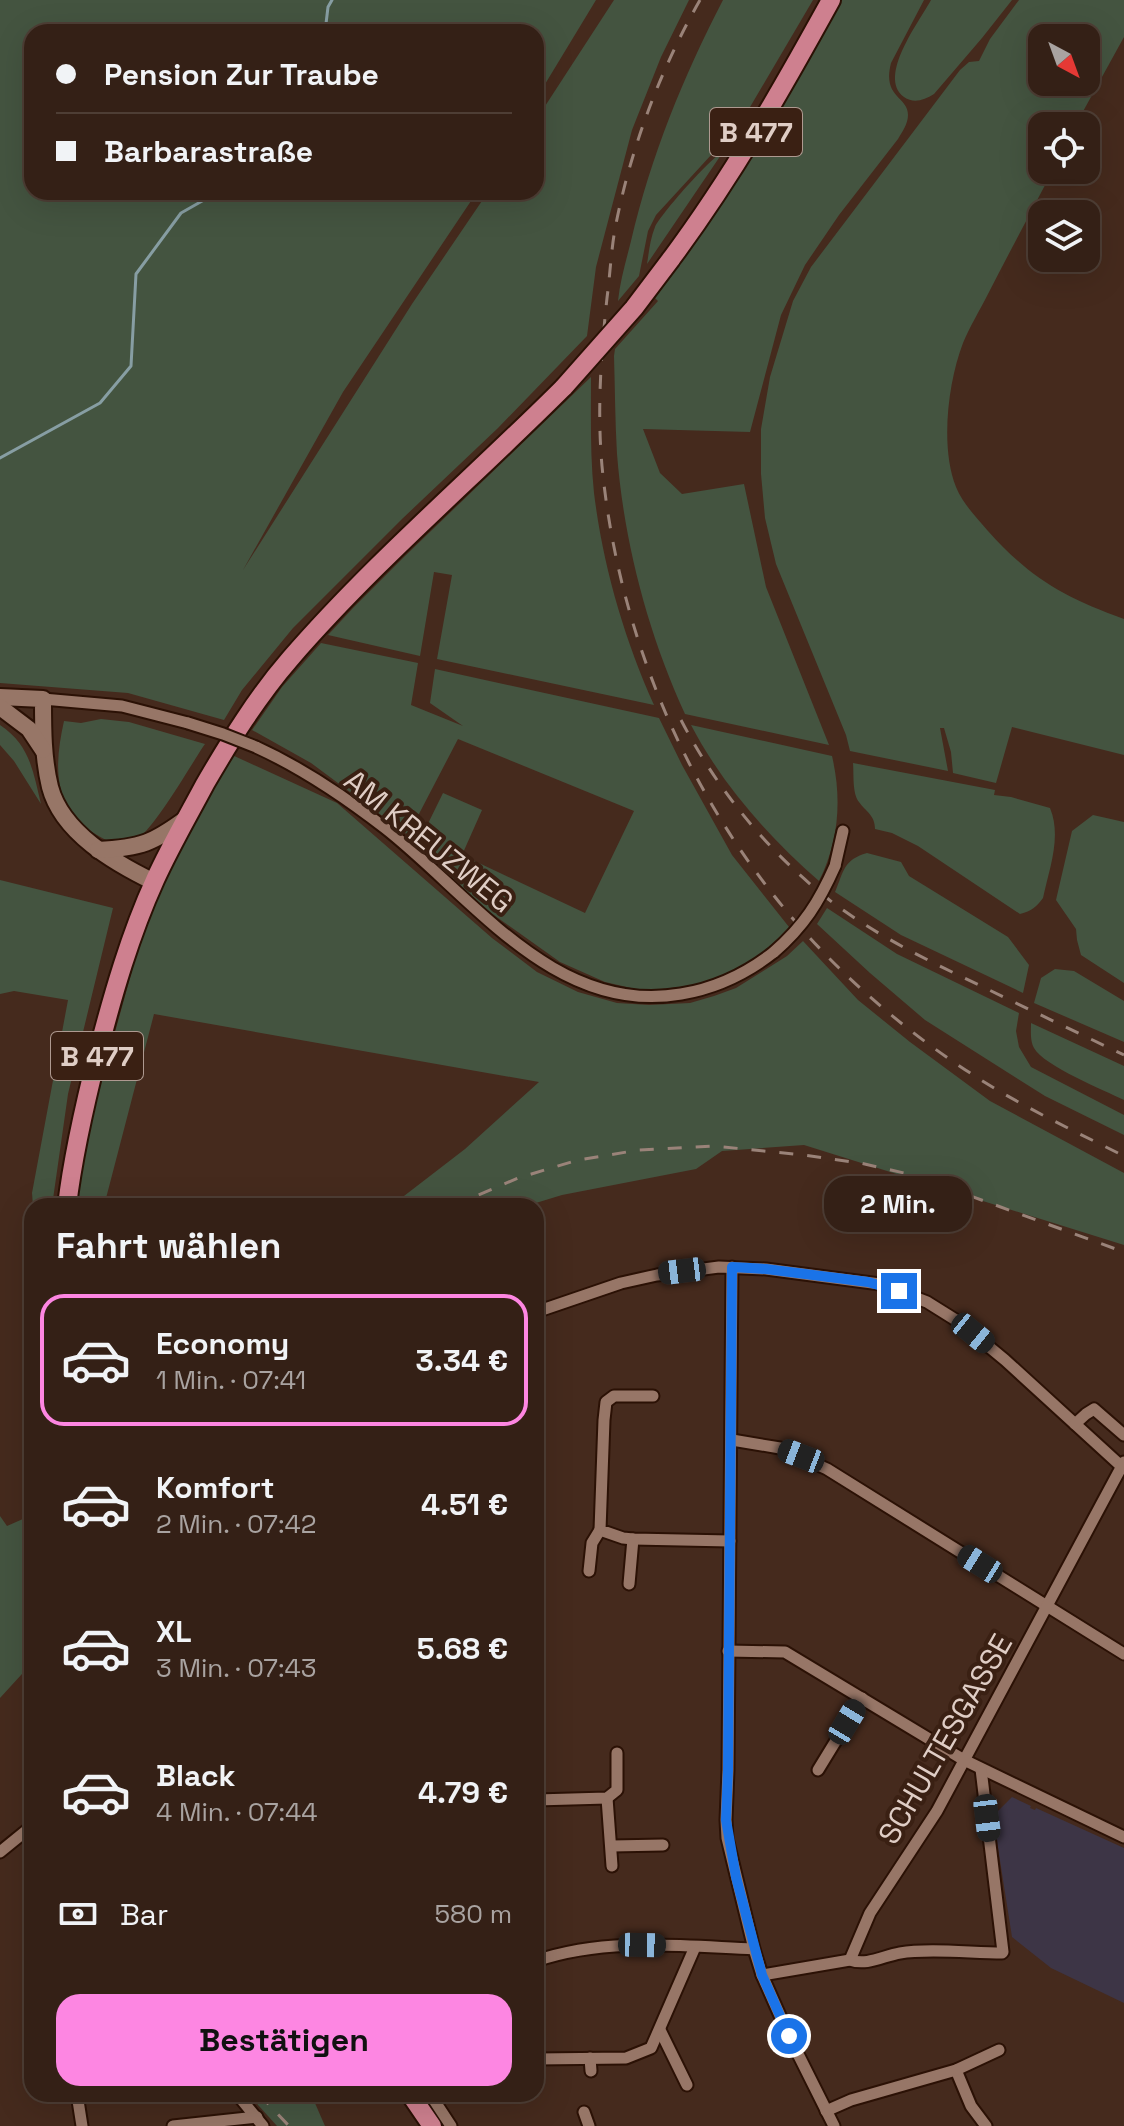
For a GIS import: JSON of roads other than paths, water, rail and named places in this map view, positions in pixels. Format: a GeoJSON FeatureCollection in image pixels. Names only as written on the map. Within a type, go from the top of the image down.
{"type":"FeatureCollection","features":[{"type":"Feature","properties":{"kind":"main road","name":"B 477"},"geometry":{"type":"LineString","coordinates":[[68,1198],[80,1122],[115,990],[130,946],[154,882],[226,748],[288,661],[387,557],[564,387],[634,308],[696,226],[749,143],[831,0]]}},
{"type":"Feature","properties":{"kind":"main road"},"geometry":{"type":"LineString","coordinates":[[0,697],[43,699],[43,750],[51,791],[67,819],[97,850],[154,882]]}},
{"type":"Feature","properties":{"kind":"main road"},"geometry":{"type":"LineString","coordinates":[[0,707],[29,729],[43,750]]}},
{"type":"Feature","properties":{"kind":"main road"},"geometry":{"type":"LineString","coordinates":[[97,850],[142,845],[161,837],[187,818]]}},
{"type":"Feature","properties":{"kind":"main road"},"geometry":{"type":"LineString","coordinates":[[416,2102],[432,2126]]}},
{"type":"Feature","properties":{"kind":"street","name":"AM KREUZWEG"},"geometry":{"type":"LineString","coordinates":[[43,699],[122,706],[223,734],[281,759],[385,828],[520,946],[570,977],[633,996],[660,998],[709,988],[751,969],[774,952],[811,913],[835,866],[843,831]]}},
{"type":"Feature","properties":{"kind":"street"},"geometry":{"type":"LineString","coordinates":[[544,1309],[621,1283],[657,1275],[732,1267],[880,1284],[927,1302],[959,1322],[1122,1464]]}},
{"type":"Feature","properties":{"kind":"street"},"geometry":{"type":"LineString","coordinates":[[732,1267],[726,1820],[736,1877],[762,1975],[834,2126]]}},
{"type":"Feature","properties":{"kind":"street"},"geometry":{"type":"LineString","coordinates":[[589,1571],[592,1543],[600,1530],[606,1402],[614,1396],[653,1396]]}},
{"type":"Feature","properties":{"kind":"street"},"geometry":{"type":"LineString","coordinates":[[1075,1424],[1094,1409],[1124,1435]]}},
{"type":"Feature","properties":{"kind":"street"},"geometry":{"type":"LineString","coordinates":[[732,1440],[780,1448],[827,1469],[1124,1654]]}},
{"type":"Feature","properties":{"kind":"street","name":"SCHULTESGASSE"},"geometry":{"type":"LineString","coordinates":[[850,1960],[870,1913],[927,1828],[1122,1464]]}},
{"type":"Feature","properties":{"kind":"street"},"geometry":{"type":"LineString","coordinates":[[600,1530],[633,1539],[730,1541]]}},
{"type":"Feature","properties":{"kind":"street"},"geometry":{"type":"LineString","coordinates":[[629,1584],[633,1539]]}},
{"type":"Feature","properties":{"kind":"street"},"geometry":{"type":"LineString","coordinates":[[728,1651],[785,1652],[964,1760],[1124,1837]]}},
{"type":"Feature","properties":{"kind":"street"},"geometry":{"type":"LineString","coordinates":[[818,1770],[862,1698]]}},
{"type":"Feature","properties":{"kind":"street"},"geometry":{"type":"LineString","coordinates":[[544,1800],[607,1798],[617,1790],[617,1753]]}},
{"type":"Feature","properties":{"kind":"street"},"geometry":{"type":"LineString","coordinates":[[762,1975],[850,1960],[857,1963],[870,1961],[910,1952],[1002,1953],[981,1769]]}},
{"type":"Feature","properties":{"kind":"street"},"geometry":{"type":"LineString","coordinates":[[607,1798],[612,1866]]}},
{"type":"Feature","properties":{"kind":"street"},"geometry":{"type":"LineString","coordinates":[[0,1852],[24,1832]]}},
{"type":"Feature","properties":{"kind":"street"},"geometry":{"type":"LineString","coordinates":[[612,1846],[663,1845]]}},
{"type":"Feature","properties":{"kind":"street"},"geometry":{"type":"LineString","coordinates":[[544,1958],[623,1944],[754,1949]]}},
{"type":"Feature","properties":{"kind":"street"},"geometry":{"type":"LineString","coordinates":[[544,2059],[626,2058],[651,2048],[695,1947]]}},
{"type":"Feature","properties":{"kind":"street"},"geometry":{"type":"LineString","coordinates":[[660,2030],[687,2085]]}},
{"type":"Feature","properties":{"kind":"street"},"geometry":{"type":"LineString","coordinates":[[826,2111],[851,2100],[956,2070],[999,2050]]}},
{"type":"Feature","properties":{"kind":"street"},"geometry":{"type":"LineString","coordinates":[[590,2058],[591,2071]]}},
{"type":"Feature","properties":{"kind":"street"},"geometry":{"type":"LineString","coordinates":[[956,2070],[971,2106],[986,2126]]}},
{"type":"Feature","properties":{"kind":"street"},"geometry":{"type":"LineString","coordinates":[[78,2102],[82,2126]]}},
{"type":"Feature","properties":{"kind":"street"},"geometry":{"type":"LineString","coordinates":[[244,2102],[260,2122]]}},
{"type":"Feature","properties":{"kind":"street"},"geometry":{"type":"LineString","coordinates":[[435,2102],[451,2126]]}},
{"type":"Feature","properties":{"kind":"street"},"geometry":{"type":"LineString","coordinates":[[584,2112],[589,2126]]}},
{"type":"Feature","properties":{"kind":"street"},"geometry":{"type":"LineString","coordinates":[[173,2126],[260,2122]]}},
{"type":"Feature","properties":{"kind":"waterway"},"geometry":{"type":"LineString","coordinates":[[326,24],[332,0]]}},
{"type":"Feature","properties":{"kind":"waterway"},"geometry":{"type":"LineString","coordinates":[[0,458],[100,403],[131,366],[136,274],[181,213],[204,200]]}},
{"type":"Feature","properties":{"kind":"railway"},"geometry":{"type":"LineString","coordinates":[[700,0],[659,82],[629,170],[614,238],[603,340],[600,403],[602,466],[612,536],[628,605],[649,672],[677,738],[709,800],[748,860],[791,916],[839,968],[894,1017],[973,1075],[1124,1156]]}},
{"type":"Feature","properties":{"kind":"railway"},"geometry":{"type":"LineString","coordinates":[[681,720],[711,771],[746,819],[787,862],[832,902],[885,937],[923,957],[1124,1055]]}},
{"type":"Feature","properties":{"kind":"railway"},"geometry":{"type":"LineString","coordinates":[[472,1198],[518,1178],[578,1160],[639,1150],[714,1146],[860,1163],[913,1175],[1124,1252]]}},
{"type":"Feature","properties":{"kind":"railway"},"geometry":{"type":"LineString","coordinates":[[266,2102],[289,2126]]}}]}
